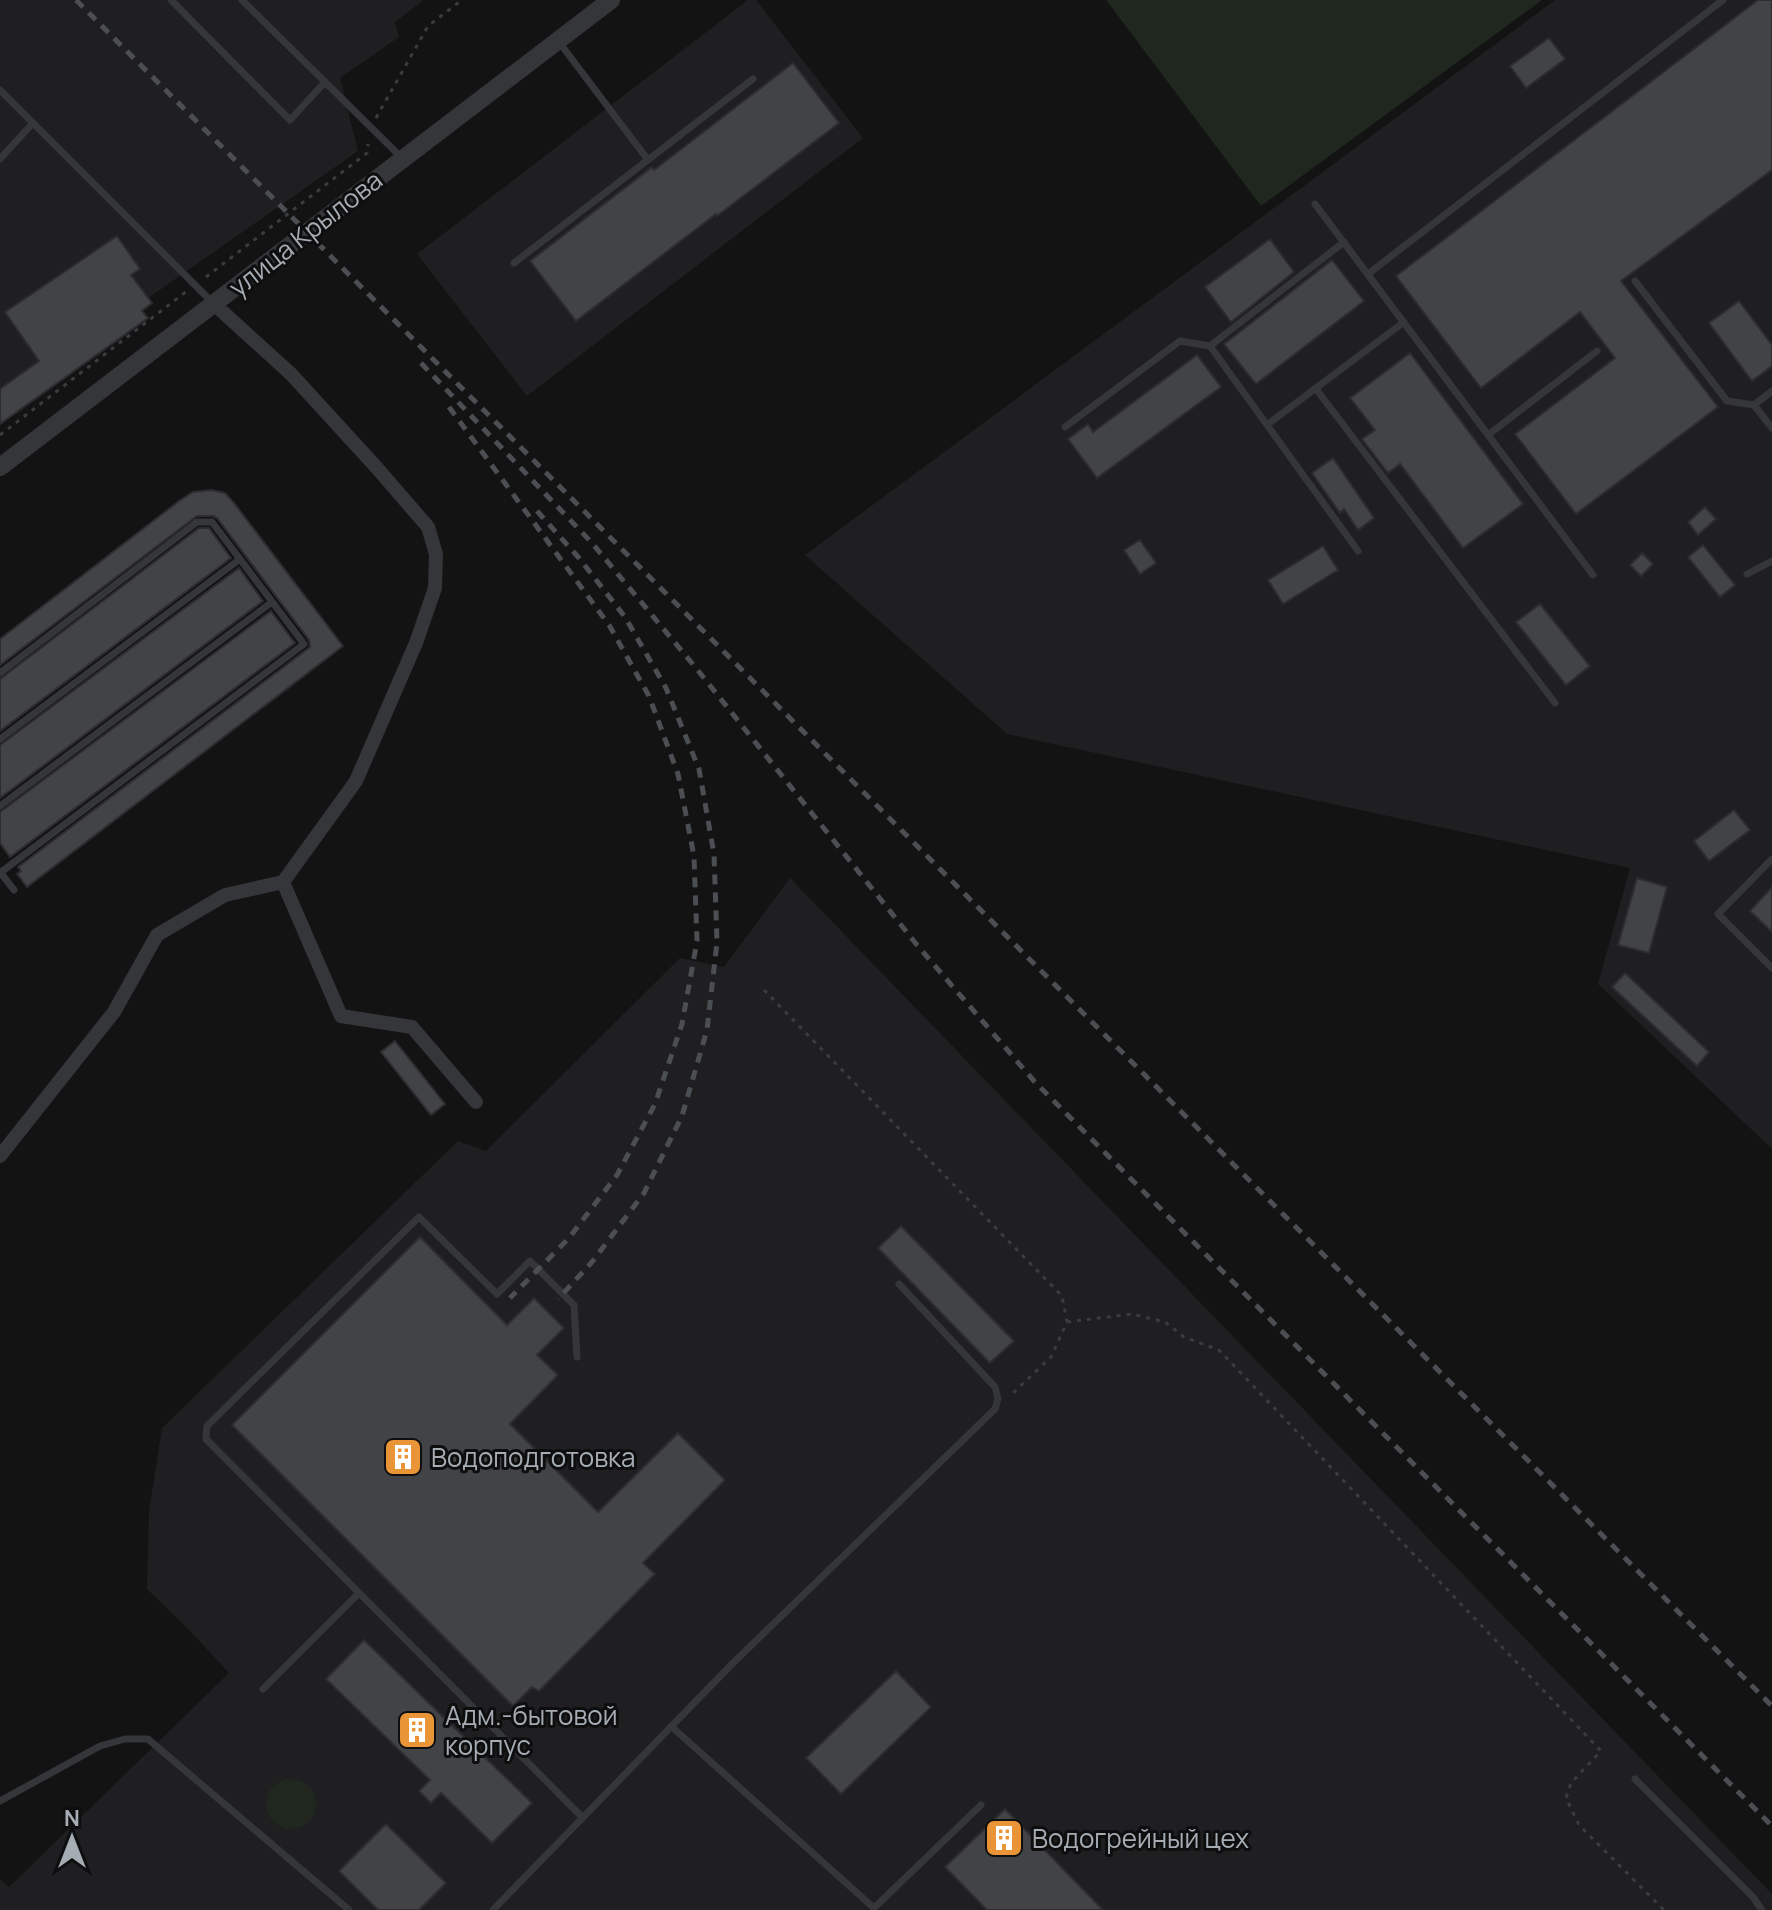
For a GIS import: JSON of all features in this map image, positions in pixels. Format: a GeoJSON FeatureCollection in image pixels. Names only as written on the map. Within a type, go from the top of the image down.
{"type":"FeatureCollection","features":[{"type":"Feature","properties":{"kind":"street","name":"улица Крылова"},"geometry":{"type":"LineString","coordinates":[[0,467],[611,0]]}},
{"type":"Feature","properties":{"kind":"street"},"geometry":{"type":"LineString","coordinates":[[0,1156],[114,1012],[157,935],[225,895],[283,882],[356,781],[416,643],[435,588],[436,554],[428,527],[291,374],[214,304]]}},
{"type":"Feature","properties":{"kind":"street"},"geometry":{"type":"LineString","coordinates":[[283,882],[341,1016],[412,1027],[476,1102]]}},
{"type":"Feature","properties":{"kind":"lane"},"geometry":{"type":"LineString","coordinates":[[171,0],[290,120],[325,82]]}},
{"type":"Feature","properties":{"kind":"lane"},"geometry":{"type":"LineString","coordinates":[[242,0],[402,158]]}},
{"type":"Feature","properties":{"kind":"lane"},"geometry":{"type":"LineString","coordinates":[[1368,274],[1723,0]]}},
{"type":"Feature","properties":{"kind":"lane"},"geometry":{"type":"LineString","coordinates":[[558,40],[648,160]]}},
{"type":"Feature","properties":{"kind":"lane"},"geometry":{"type":"LineString","coordinates":[[514,263],[753,79]]}},
{"type":"Feature","properties":{"kind":"lane"},"geometry":{"type":"LineString","coordinates":[[0,90],[214,304]]}},
{"type":"Feature","properties":{"kind":"lane"},"geometry":{"type":"LineString","coordinates":[[0,159],[33,123]]}},
{"type":"Feature","properties":{"kind":"lane"},"geometry":{"type":"LineString","coordinates":[[1315,204],[1593,575]]}},
{"type":"Feature","properties":{"kind":"lane"},"geometry":{"type":"LineString","coordinates":[[1210,346],[1344,242]]}},
{"type":"Feature","properties":{"kind":"lane"},"geometry":{"type":"LineString","coordinates":[[1635,281],[1727,401],[1754,405],[1772,428]]}},
{"type":"Feature","properties":{"kind":"lane"},"geometry":{"type":"LineString","coordinates":[[1267,425],[1404,322]]}},
{"type":"Feature","properties":{"kind":"lane"},"geometry":{"type":"LineString","coordinates":[[1065,427],[1180,341],[1210,346],[1358,551]]}},
{"type":"Feature","properties":{"kind":"lane"},"geometry":{"type":"LineString","coordinates":[[1488,435],[1597,351]]}},
{"type":"Feature","properties":{"kind":"lane"},"geometry":{"type":"LineString","coordinates":[[1316,389],[1555,703]]}},
{"type":"Feature","properties":{"kind":"lane"},"geometry":{"type":"LineString","coordinates":[[1754,405],[1772,391]]}},
{"type":"Feature","properties":{"kind":"lane"},"geometry":{"type":"LineString","coordinates":[[0,673],[197,522],[212,522],[304,644],[0,873],[14,890]]}},
{"type":"Feature","properties":{"kind":"lane"},"geometry":{"type":"LineString","coordinates":[[0,739],[240,559]]}},
{"type":"Feature","properties":{"kind":"lane"},"geometry":{"type":"LineString","coordinates":[[1747,574],[1772,561]]}},
{"type":"Feature","properties":{"kind":"lane"},"geometry":{"type":"LineString","coordinates":[[0,806],[272,602]]}},
{"type":"Feature","properties":{"kind":"lane"},"geometry":{"type":"LineString","coordinates":[[1772,859],[1718,914],[1772,968]]}},
{"type":"Feature","properties":{"kind":"lane"},"geometry":{"type":"LineString","coordinates":[[577,1357],[574,1305],[530,1261],[497,1294],[419,1217],[207,1426],[206,1439],[583,1818]]}},
{"type":"Feature","properties":{"kind":"lane"},"geometry":{"type":"LineString","coordinates":[[493,1910],[732,1664],[995,1409],[998,1399],[995,1387],[899,1284]]}},
{"type":"Feature","properties":{"kind":"lane"},"geometry":{"type":"LineString","coordinates":[[263,1689],[359,1593]]}},
{"type":"Feature","properties":{"kind":"lane"},"geometry":{"type":"LineString","coordinates":[[672,1727],[874,1908],[981,1805]]}},
{"type":"Feature","properties":{"kind":"lane"},"geometry":{"type":"LineString","coordinates":[[0,1801],[100,1746],[125,1739],[148,1739],[349,1910]]}},
{"type":"Feature","properties":{"kind":"lane"},"geometry":{"type":"LineString","coordinates":[[1635,1779],[1753,1897],[1762,1910]]}},
{"type":"Feature","properties":{"kind":"path"},"geometry":{"type":"LineString","coordinates":[[0,435],[367,153],[371,127],[428,26],[462,0]]}},
{"type":"Feature","properties":{"kind":"path"},"geometry":{"type":"LineString","coordinates":[[764,990],[1062,1296],[1067,1322],[1051,1357],[995,1409]]}},
{"type":"Feature","properties":{"kind":"path"},"geometry":{"type":"LineString","coordinates":[[1067,1322],[1132,1314],[1165,1322],[1184,1337],[1219,1350],[1601,1751],[1571,1783],[1566,1798],[1579,1825],[1664,1910]]}},
{"type":"Feature","properties":{"kind":"shaded area"},"geometry":{"type":"Polygon","coordinates":[[[0,0],[424,0],[395,22],[399,37],[340,78],[358,151],[134,308],[0,415],[0,0]]]}},
{"type":"Feature","properties":{"kind":"shaded area"},"geometry":{"type":"Polygon","coordinates":[[[748,0],[756,0],[863,138],[527,396],[417,254],[748,0]]]}},
{"type":"Feature","properties":{"kind":"shaded area"},"geometry":{"type":"Polygon","coordinates":[[[1106,0],[1542,0],[1261,206],[1106,0]]]}},
{"type":"Feature","properties":{"kind":"shaded area"},"geometry":{"type":"Polygon","coordinates":[[[1555,0],[1772,0],[1772,1149],[1598,984],[1630,868],[1007,734],[805,555],[1555,0]]]}},
{"type":"Feature","properties":{"kind":"shaded area"},"geometry":{"type":"Polygon","coordinates":[[[790,878],[1772,1894],[1772,1910],[0,1910],[0,1879],[9,1887],[229,1673],[147,1589],[149,1511],[162,1428],[458,1141],[486,1151],[680,958],[724,967],[790,878]]]}},
{"type":"Feature","properties":{"kind":"shaded area"},"geometry":{"type":"Polygon","coordinates":[[[291,1779],[309,1786],[316,1804],[309,1822],[291,1829],[273,1822],[266,1804],[273,1786],[291,1779]]]}},
{"type":"Feature","properties":{"kind":"building"},"geometry":{"type":"Polygon","coordinates":[[[1758,0],[1772,0],[1772,170],[1621,281],[1718,407],[1576,514],[1515,434],[1615,358],[1580,312],[1481,388],[1396,276],[1758,0]]]}},
{"type":"Feature","properties":{"kind":"building"},"geometry":{"type":"Polygon","coordinates":[[[1549,38],[1565,59],[1526,88],[1510,66],[1549,38]]]}},
{"type":"Feature","properties":{"kind":"building"},"geometry":{"type":"Polygon","coordinates":[[[793,63],[839,123],[576,321],[530,261],[793,63]]]}},
{"type":"Feature","properties":{"kind":"building"},"geometry":{"type":"Polygon","coordinates":[[[117,236],[140,269],[131,275],[152,303],[142,311],[148,318],[0,424],[0,389],[39,361],[5,312],[117,236]]]}},
{"type":"Feature","properties":{"kind":"building"},"geometry":{"type":"Polygon","coordinates":[[[1270,239],[1294,272],[1231,322],[1205,287],[1270,239]]]}},
{"type":"Feature","properties":{"kind":"building"},"geometry":{"type":"Polygon","coordinates":[[[1332,260],[1364,301],[1256,384],[1224,344],[1332,260]]]}},
{"type":"Feature","properties":{"kind":"building"},"geometry":{"type":"Polygon","coordinates":[[[1739,301],[1772,345],[1772,366],[1752,381],[1709,323],[1739,301]]]}},
{"type":"Feature","properties":{"kind":"building"},"geometry":{"type":"Polygon","coordinates":[[[1410,353],[1523,504],[1463,548],[1400,464],[1388,473],[1362,439],[1375,430],[1350,398],[1410,353]]]}},
{"type":"Feature","properties":{"kind":"building"},"geometry":{"type":"Polygon","coordinates":[[[1197,355],[1221,387],[1097,478],[1068,439],[1088,424],[1093,432],[1197,355]]]}},
{"type":"Feature","properties":{"kind":"building"},"geometry":{"type":"Polygon","coordinates":[[[1333,458],[1374,518],[1358,530],[1344,509],[1340,513],[1312,473],[1333,458]]]}},
{"type":"Feature","properties":{"kind":"building"},"geometry":{"type":"Polygon","coordinates":[[[211,490],[225,493],[234,503],[343,646],[27,887],[17,874],[21,871],[18,867],[310,647],[309,640],[217,518],[197,516],[0,665],[0,639],[179,501],[193,492],[211,490]]]}},
{"type":"Feature","properties":{"kind":"building"},"geometry":{"type":"Polygon","coordinates":[[[1705,507],[1716,519],[1698,535],[1688,522],[1705,507]]]}},
{"type":"Feature","properties":{"kind":"building"},"geometry":{"type":"Polygon","coordinates":[[[199,528],[209,528],[231,558],[0,731],[0,679],[199,528]]]}},
{"type":"Feature","properties":{"kind":"building"},"geometry":{"type":"Polygon","coordinates":[[[1140,540],[1156,563],[1140,574],[1124,550],[1140,540]]]}},
{"type":"Feature","properties":{"kind":"building"},"geometry":{"type":"Polygon","coordinates":[[[1703,545],[1735,585],[1720,597],[1688,557],[1703,545]]]}},
{"type":"Feature","properties":{"kind":"building"},"geometry":{"type":"Polygon","coordinates":[[[1323,546],[1338,570],[1283,604],[1268,580],[1323,546]]]}},
{"type":"Feature","properties":{"kind":"building"},"geometry":{"type":"Polygon","coordinates":[[[1642,553],[1653,564],[1641,576],[1630,565],[1642,553]]]}},
{"type":"Feature","properties":{"kind":"building"},"geometry":{"type":"Polygon","coordinates":[[[239,568],[263,601],[0,798],[0,745],[239,568]]]}},
{"type":"Feature","properties":{"kind":"building"},"geometry":{"type":"Polygon","coordinates":[[[1540,604],[1590,666],[1566,685],[1516,622],[1540,604]]]}},
{"type":"Feature","properties":{"kind":"building"},"geometry":{"type":"Polygon","coordinates":[[[271,611],[295,643],[10,857],[0,843],[0,812],[271,611]]]}},
{"type":"Feature","properties":{"kind":"building"},"geometry":{"type":"Polygon","coordinates":[[[1734,810],[1750,830],[1709,861],[1694,841],[1734,810]]]}},
{"type":"Feature","properties":{"kind":"building"},"geometry":{"type":"Polygon","coordinates":[[[1637,878],[1667,887],[1649,953],[1618,945],[1637,878]]]}},
{"type":"Feature","properties":{"kind":"building"},"geometry":{"type":"Polygon","coordinates":[[[1772,887],[1772,932],[1750,911],[1772,887]]]}},
{"type":"Feature","properties":{"kind":"building"},"geometry":{"type":"Polygon","coordinates":[[[1625,973],[1709,1052],[1697,1066],[1612,987],[1625,973]]]}},
{"type":"Feature","properties":{"kind":"building"},"geometry":{"type":"Polygon","coordinates":[[[395,1041],[445,1104],[431,1115],[381,1052],[395,1041]]]}},
{"type":"Feature","properties":{"kind":"building"},"geometry":{"type":"Polygon","coordinates":[[[901,1226],[1014,1341],[990,1363],[878,1248],[901,1226]]]}},
{"type":"Feature","properties":{"kind":"building","name":"Водоподготовка"},"geometry":{"type":"Polygon","coordinates":[[[420,1237],[507,1325],[534,1298],[564,1328],[537,1355],[558,1375],[510,1424],[598,1512],[678,1433],[725,1480],[643,1563],[655,1574],[539,1691],[532,1687],[513,1706],[232,1425],[420,1237]]]}},
{"type":"Feature","properties":{"kind":"building","name":"Адм.-бытовой корпус"},"geometry":{"type":"Polygon","coordinates":[[[364,1640],[532,1803],[492,1843],[441,1793],[431,1803],[419,1791],[430,1780],[326,1679],[364,1640]]]}},
{"type":"Feature","properties":{"kind":"building"},"geometry":{"type":"Polygon","coordinates":[[[896,1671],[931,1707],[841,1794],[806,1758],[896,1671]]]}},
{"type":"Feature","properties":{"kind":"building","name":"Водогрейный цех"},"geometry":{"type":"Polygon","coordinates":[[[1005,1809],[1103,1910],[987,1910],[945,1867],[1005,1809]]]}},
{"type":"Feature","properties":{"kind":"building"},"geometry":{"type":"Polygon","coordinates":[[[386,1824],[446,1883],[419,1910],[378,1910],[339,1871],[386,1824]]]}},
{"type":"Feature","properties":{"kind":"railway"},"geometry":{"type":"LineString","coordinates":[[76,0],[1772,1706]]}},
{"type":"Feature","properties":{"kind":"railway"},"geometry":{"type":"LineString","coordinates":[[421,363],[592,543],[917,945],[1034,1081],[1772,1826]]}},
{"type":"Feature","properties":{"kind":"railway"},"geometry":{"type":"LineString","coordinates":[[449,407],[609,625],[649,696],[678,774],[694,856],[697,941],[682,1024],[655,1104],[617,1175],[569,1238],[510,1298]]}},
{"type":"Feature","properties":{"kind":"railway"},"geometry":{"type":"LineString","coordinates":[[537,511],[625,617],[666,688],[699,769],[714,854],[717,942],[707,1030],[682,1116],[644,1193],[592,1262],[558,1299]]}},
{"type":"Feature","properties":{"kind":"place","name":"Водоподготовка"},"geometry":{"type":"Point","coordinates":[403,1457]}},
{"type":"Feature","properties":{"kind":"place","name":"Адм.-бытовой корпус"},"geometry":{"type":"Point","coordinates":[417,1730]}},
{"type":"Feature","properties":{"kind":"place","name":"Водогрейный цех"},"geometry":{"type":"Point","coordinates":[1004,1838]}}]}
